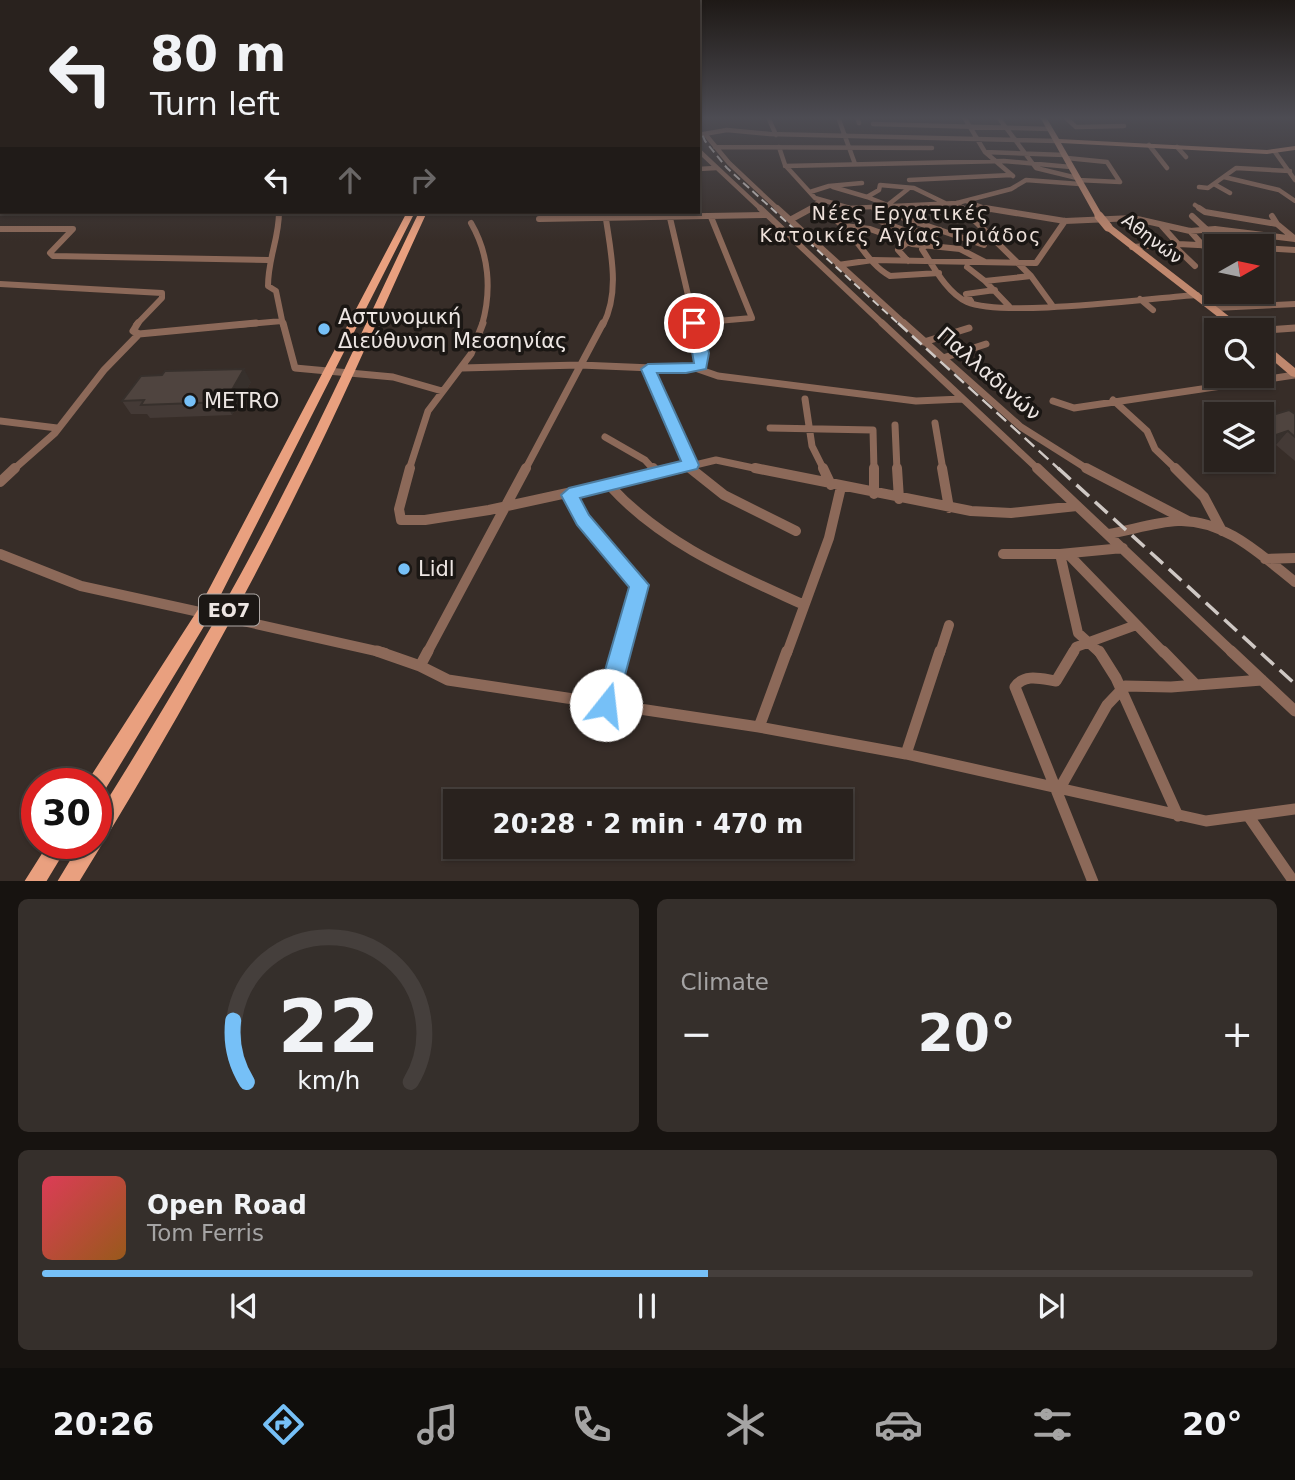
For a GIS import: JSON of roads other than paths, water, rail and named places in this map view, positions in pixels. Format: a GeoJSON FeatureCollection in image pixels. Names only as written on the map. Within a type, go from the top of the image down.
{"type":"FeatureCollection","features":[{"type":"Feature","properties":{"kind":"main road","name":"Αθηνών"},"geometry":{"type":"LineString","coordinates":[[1067,160],[1108,227],[1227,318]]}},
{"type":"Feature","properties":{"kind":"main road","name":"ΕΟ7"},"geometry":{"type":"LineString","coordinates":[[107,768],[204,613],[410,214]]}},
{"type":"Feature","properties":{"kind":"main road","name":"ΕΟ7"},"geometry":{"type":"LineString","coordinates":[[112,808],[225,617],[293,486],[422,214]]}},
{"type":"Feature","properties":{"kind":"main road"},"geometry":{"type":"LineString","coordinates":[[1274,356],[1295,374]]}},
{"type":"Feature","properties":{"kind":"main road"},"geometry":{"type":"LineString","coordinates":[[34,881],[49,859]]}},
{"type":"Feature","properties":{"kind":"main road"},"geometry":{"type":"LineString","coordinates":[[67,881],[81,859]]}},
{"type":"Feature","properties":{"kind":"street"},"geometry":{"type":"LineString","coordinates":[[705,158],[1295,711]]}},
{"type":"Feature","properties":{"kind":"street","name":"Παλλαδινών"},"geometry":{"type":"LineString","coordinates":[[726,158],[838,265],[1032,435],[1101,478],[1188,522]]}},
{"type":"Feature","properties":{"kind":"street"},"geometry":{"type":"LineString","coordinates":[[783,158],[786,166],[820,200],[838,205],[874,208],[957,203],[1013,188],[1021,182],[1120,182],[1107,162],[1056,158]]}},
{"type":"Feature","properties":{"kind":"street"},"geometry":{"type":"LineString","coordinates":[[813,158],[815,165]]}},
{"type":"Feature","properties":{"kind":"street"},"geometry":{"type":"LineString","coordinates":[[853,158],[855,164]]}},
{"type":"Feature","properties":{"kind":"street"},"geometry":{"type":"LineString","coordinates":[[917,158],[921,163]]}},
{"type":"Feature","properties":{"kind":"street"},"geometry":{"type":"LineString","coordinates":[[992,158],[1021,182]]}},
{"type":"Feature","properties":{"kind":"street"},"geometry":{"type":"LineString","coordinates":[[1029,158],[1034,165],[1049,173],[1078,181]]}},
{"type":"Feature","properties":{"kind":"street"},"geometry":{"type":"LineString","coordinates":[[1159,158],[1167,168]]}},
{"type":"Feature","properties":{"kind":"street"},"geometry":{"type":"LineString","coordinates":[[1280,158],[1295,180]]}},
{"type":"Feature","properties":{"kind":"street"},"geometry":{"type":"LineString","coordinates":[[786,166],[996,161],[1034,165],[1067,160]]}},
{"type":"Feature","properties":{"kind":"street"},"geometry":{"type":"LineString","coordinates":[[951,162],[964,177]]}},
{"type":"Feature","properties":{"kind":"street"},"geometry":{"type":"LineString","coordinates":[[700,169],[716,168]]}},
{"type":"Feature","properties":{"kind":"street"},"geometry":{"type":"LineString","coordinates":[[1213,185],[1240,168],[1292,173]]}},
{"type":"Feature","properties":{"kind":"street"},"geometry":{"type":"LineString","coordinates":[[909,180],[1012,175]]}},
{"type":"Feature","properties":{"kind":"street"},"geometry":{"type":"LineString","coordinates":[[1224,177],[1279,190],[1295,201]]}},
{"type":"Feature","properties":{"kind":"street"},"geometry":{"type":"LineString","coordinates":[[810,192],[829,186],[862,183]]}},
{"type":"Feature","properties":{"kind":"street"},"geometry":{"type":"LineString","coordinates":[[1198,184],[1213,185],[1230,192]]}},
{"type":"Feature","properties":{"kind":"street"},"geometry":{"type":"LineString","coordinates":[[867,197],[882,185],[936,197],[945,204]]}},
{"type":"Feature","properties":{"kind":"street"},"geometry":{"type":"LineString","coordinates":[[829,186],[867,197],[890,206],[899,216],[984,245]]}},
{"type":"Feature","properties":{"kind":"street"},"geometry":{"type":"LineString","coordinates":[[890,206],[908,189]]}},
{"type":"Feature","properties":{"kind":"street"},"geometry":{"type":"LineString","coordinates":[[790,220],[810,211],[820,200]]}},
{"type":"Feature","properties":{"kind":"street"},"geometry":{"type":"LineString","coordinates":[[966,201],[993,211],[1065,221],[1130,218],[1190,231],[1234,231],[1295,239]]}},
{"type":"Feature","properties":{"kind":"street"},"geometry":{"type":"LineString","coordinates":[[957,203],[1031,276],[1052,305]]}},
{"type":"Feature","properties":{"kind":"street"},"geometry":{"type":"LineString","coordinates":[[828,215],[838,205]]}},
{"type":"Feature","properties":{"kind":"street"},"geometry":{"type":"LineString","coordinates":[[1195,205],[1203,211],[1225,217],[1277,224]]}},
{"type":"Feature","properties":{"kind":"street"},"geometry":{"type":"LineString","coordinates":[[874,208],[878,220]]}},
{"type":"Feature","properties":{"kind":"street"},"geometry":{"type":"LineString","coordinates":[[810,211],[828,215],[844,226],[883,273],[890,276],[939,273]]}},
{"type":"Feature","properties":{"kind":"street"},"geometry":{"type":"LineString","coordinates":[[279,214],[279,232],[268,260],[268,286],[276,292],[290,359],[295,368],[402,379],[442,391]]}},
{"type":"Feature","properties":{"kind":"street"},"geometry":{"type":"LineString","coordinates":[[539,219],[605,215],[670,218],[766,215]]}},
{"type":"Feature","properties":{"kind":"street"},"geometry":{"type":"LineString","coordinates":[[420,666],[607,317],[613,299],[605,215]]}},
{"type":"Feature","properties":{"kind":"street"},"geometry":{"type":"LineString","coordinates":[[1192,216],[1206,229]]}},
{"type":"Feature","properties":{"kind":"street"},"geometry":{"type":"LineString","coordinates":[[1272,216],[1277,224],[1295,239]]}},
{"type":"Feature","properties":{"kind":"street"},"geometry":{"type":"LineString","coordinates":[[694,323],[752,318],[711,217]]}},
{"type":"Feature","properties":{"kind":"street"},"geometry":{"type":"LineString","coordinates":[[1225,217],[1234,231]]}},
{"type":"Feature","properties":{"kind":"street"},"geometry":{"type":"LineString","coordinates":[[461,368],[580,365],[648,369],[701,366],[702,358],[670,218]]}},
{"type":"Feature","properties":{"kind":"street"},"geometry":{"type":"LineString","coordinates":[[844,226],[857,226],[878,220],[906,231],[915,229]]}},
{"type":"Feature","properties":{"kind":"street"},"geometry":{"type":"LineString","coordinates":[[838,265],[873,260],[1039,262],[1065,221]]}},
{"type":"Feature","properties":{"kind":"street"},"geometry":{"type":"LineString","coordinates":[[471,223],[484,243],[488,297],[479,334],[461,368],[442,391],[422,424],[399,519],[425,520],[569,495],[707,460],[728,461],[949,508],[1000,513],[1077,506]]}},
{"type":"Feature","properties":{"kind":"street"},"geometry":{"type":"LineString","coordinates":[[1161,225],[1195,266]]}},
{"type":"Feature","properties":{"kind":"street"},"geometry":{"type":"LineString","coordinates":[[857,226],[907,243],[959,249],[979,256],[985,262]]}},
{"type":"Feature","properties":{"kind":"street"},"geometry":{"type":"LineString","coordinates":[[0,229],[73,229],[50,253],[53,256],[268,260]]}},
{"type":"Feature","properties":{"kind":"street"},"geometry":{"type":"LineString","coordinates":[[940,230],[922,249],[939,273],[967,303],[1052,305],[1197,295]]}},
{"type":"Feature","properties":{"kind":"street"},"geometry":{"type":"LineString","coordinates":[[1190,231],[1204,249]]}},
{"type":"Feature","properties":{"kind":"street"},"geometry":{"type":"LineString","coordinates":[[907,243],[898,250],[908,261]]}},
{"type":"Feature","properties":{"kind":"street"},"geometry":{"type":"LineString","coordinates":[[860,244],[874,247]]}},
{"type":"Feature","properties":{"kind":"street"},"geometry":{"type":"LineString","coordinates":[[1132,247],[1204,244]]}},
{"type":"Feature","properties":{"kind":"street"},"geometry":{"type":"LineString","coordinates":[[1274,249],[1295,250]]}},
{"type":"Feature","properties":{"kind":"street"},"geometry":{"type":"LineString","coordinates":[[967,267],[995,290],[1009,306]]}},
{"type":"Feature","properties":{"kind":"street"},"geometry":{"type":"LineString","coordinates":[[985,281],[1031,276]]}},
{"type":"Feature","properties":{"kind":"street"},"geometry":{"type":"LineString","coordinates":[[0,284],[162,293],[162,298],[134,327],[133,331],[139,334],[282,321]]}},
{"type":"Feature","properties":{"kind":"street"},"geometry":{"type":"LineString","coordinates":[[971,300],[966,294],[995,290]]}},
{"type":"Feature","properties":{"kind":"street"},"geometry":{"type":"LineString","coordinates":[[1140,299],[1153,310]]}},
{"type":"Feature","properties":{"kind":"street"},"geometry":{"type":"LineString","coordinates":[[1215,308],[1295,304]]}},
{"type":"Feature","properties":{"kind":"street"},"geometry":{"type":"LineString","coordinates":[[924,342],[969,328]]}},
{"type":"Feature","properties":{"kind":"street"},"geometry":{"type":"LineString","coordinates":[[1274,329],[1295,328]]}},
{"type":"Feature","properties":{"kind":"street"},"geometry":{"type":"LineString","coordinates":[[0,482],[55,433],[104,370],[139,334]]}},
{"type":"Feature","properties":{"kind":"street"},"geometry":{"type":"LineString","coordinates":[[943,358],[986,344]]}},
{"type":"Feature","properties":{"kind":"street"},"geometry":{"type":"LineString","coordinates":[[695,368],[718,376],[905,400],[940,403],[962,400]]}},
{"type":"Feature","properties":{"kind":"street"},"geometry":{"type":"LineString","coordinates":[[648,369],[696,476],[722,493],[796,531]]}},
{"type":"Feature","properties":{"kind":"street"},"geometry":{"type":"LineString","coordinates":[[1053,401],[1074,408],[1295,374]]}},
{"type":"Feature","properties":{"kind":"street"},"geometry":{"type":"LineString","coordinates":[[759,727],[831,531],[836,486],[812,446],[806,399]]}},
{"type":"Feature","properties":{"kind":"street"},"geometry":{"type":"LineString","coordinates":[[1113,400],[1146,431],[1155,449],[1204,497],[1216,515],[1222,531]]}},
{"type":"Feature","properties":{"kind":"street"},"geometry":{"type":"LineString","coordinates":[[0,421],[57,428]]}},
{"type":"Feature","properties":{"kind":"street"},"geometry":{"type":"LineString","coordinates":[[935,423],[949,508]]}},
{"type":"Feature","properties":{"kind":"street"},"geometry":{"type":"LineString","coordinates":[[895,425],[900,499]]}},
{"type":"Feature","properties":{"kind":"street"},"geometry":{"type":"LineString","coordinates":[[769,428],[873,430],[874,494]]}},
{"type":"Feature","properties":{"kind":"street"},"geometry":{"type":"LineString","coordinates":[[606,437],[638,456],[658,474]]}},
{"type":"Feature","properties":{"kind":"street"},"geometry":{"type":"LineString","coordinates":[[610,486],[623,501],[684,545],[804,605]]}},
{"type":"Feature","properties":{"kind":"street"},"geometry":{"type":"LineString","coordinates":[[569,495],[583,520],[639,585],[606,705]]}},
{"type":"Feature","properties":{"kind":"street"},"geometry":{"type":"LineString","coordinates":[[1109,534],[1188,522],[1222,531],[1295,582]]}},
{"type":"Feature","properties":{"kind":"street"},"geometry":{"type":"LineString","coordinates":[[1003,554],[1064,554],[1123,548]]}},
{"type":"Feature","properties":{"kind":"street"},"geometry":{"type":"LineString","coordinates":[[0,554],[81,586],[204,613]]}},
{"type":"Feature","properties":{"kind":"street"},"geometry":{"type":"LineString","coordinates":[[1064,554],[1196,685]]}},
{"type":"Feature","properties":{"kind":"street"},"geometry":{"type":"LineString","coordinates":[[1064,554],[1078,633],[1103,657],[1121,688],[1178,816]]}},
{"type":"Feature","properties":{"kind":"street"},"geometry":{"type":"LineString","coordinates":[[1265,559],[1295,558]]}},
{"type":"Feature","properties":{"kind":"street"},"geometry":{"type":"LineString","coordinates":[[225,617],[391,654],[448,680],[759,727],[906,754],[1178,816],[1211,821],[1295,809]]}},
{"type":"Feature","properties":{"kind":"street"},"geometry":{"type":"LineString","coordinates":[[906,754],[949,625]]}},
{"type":"Feature","properties":{"kind":"street"},"geometry":{"type":"LineString","coordinates":[[1093,881],[1015,687],[1026,679],[1056,681],[1072,651],[1088,642],[1136,625]]}},
{"type":"Feature","properties":{"kind":"street"},"geometry":{"type":"LineString","coordinates":[[1056,787],[1107,705],[1121,688],[1131,684],[1165,687],[1262,680]]}},
{"type":"Feature","properties":{"kind":"street"},"geometry":{"type":"LineString","coordinates":[[1250,817],[1294,881]]}},
{"type":"Feature","properties":{"kind":"railway"},"geometry":{"type":"LineString","coordinates":[[719,158],[900,325]]}},
{"type":"Feature","properties":{"kind":"railway"},"geometry":{"type":"LineString","coordinates":[[898,323],[1060,470]]}},
{"type":"Feature","properties":{"kind":"railway"},"geometry":{"type":"LineString","coordinates":[[1058,468],[1295,684]]}},
{"type":"Feature","properties":{"kind":"place","name":"Αστυνομική Διεύθυνση Μεσσηνίας"},"geometry":{"type":"Point","coordinates":[324,329]}},
{"type":"Feature","properties":{"kind":"place","name":"METRO"},"geometry":{"type":"Point","coordinates":[190,401]}},
{"type":"Feature","properties":{"kind":"place","name":"Lidl"},"geometry":{"type":"Point","coordinates":[404,569]}},
{"type":"Feature","properties":{"kind":"district","name":"Νέες Εργατικές Κατοικίες Αγίας Τριάδος"},"geometry":{"type":"Point","coordinates":[901,224]}}]}
